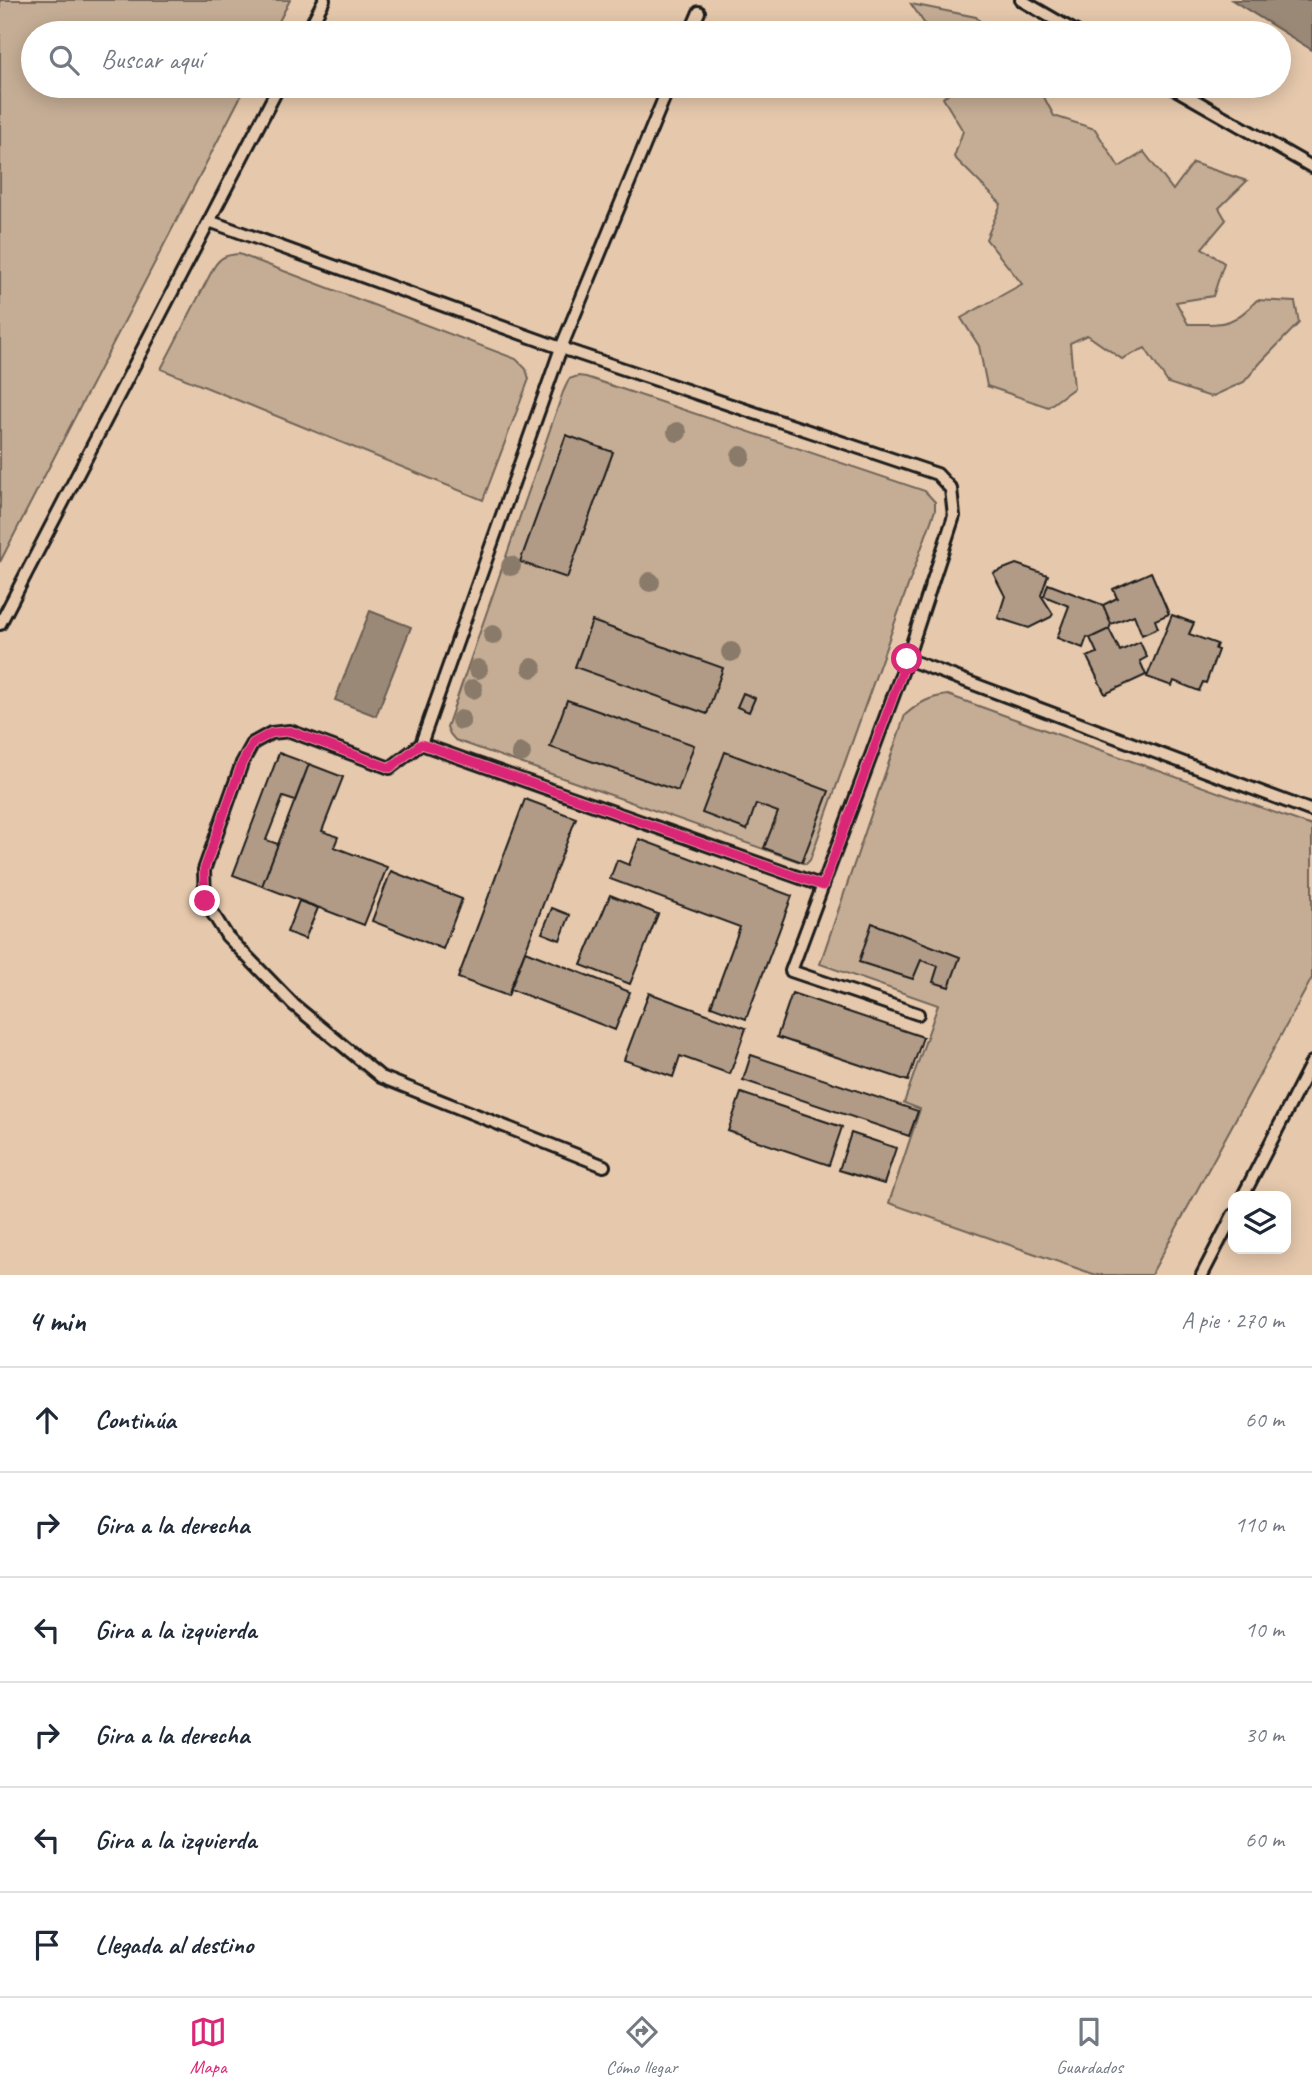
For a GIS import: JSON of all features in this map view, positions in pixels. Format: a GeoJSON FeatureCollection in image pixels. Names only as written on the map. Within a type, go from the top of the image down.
{"type":"FeatureCollection","features":[{"type":"Feature","properties":{"kind":"lane"},"geometry":{"type":"LineString","coordinates":[[313,21],[324,0]]}},
{"type":"Feature","properties":{"kind":"lane"},"geometry":{"type":"LineString","coordinates":[[1020,0],[1057,21]]}},
{"type":"Feature","properties":{"kind":"lane"},"geometry":{"type":"LineString","coordinates":[[695,21],[699,12]]}},
{"type":"Feature","properties":{"kind":"lane"},"geometry":{"type":"LineString","coordinates":[[0,624],[273,98]]}},
{"type":"Feature","properties":{"kind":"lane"},"geometry":{"type":"LineString","coordinates":[[604,1166],[381,1077],[294,1005],[228,936],[205,901],[204,870],[242,763],[253,743],[271,733],[290,731],[390,768],[421,744],[561,348],[663,98]]}},
{"type":"Feature","properties":{"kind":"lane"},"geometry":{"type":"LineString","coordinates":[[1191,98],[1312,167]]}},
{"type":"Feature","properties":{"kind":"lane"},"geometry":{"type":"LineString","coordinates":[[209,221],[561,348],[937,474],[951,489],[954,516],[907,659],[791,971],[918,1014]]}},
{"type":"Feature","properties":{"kind":"lane"},"geometry":{"type":"LineString","coordinates":[[907,659],[1312,811]]}},
{"type":"Feature","properties":{"kind":"lane"},"geometry":{"type":"LineString","coordinates":[[421,744],[823,886]]}},
{"type":"Feature","properties":{"kind":"lane"},"geometry":{"type":"LineString","coordinates":[[1246,1191],[1312,1062]]}},
{"type":"Feature","properties":{"kind":"lane"},"geometry":{"type":"LineString","coordinates":[[1202,1275],[1228,1225]]}},
{"type":"Feature","properties":{"kind":"shaded area"},"geometry":{"type":"Polygon","coordinates":[[[0,0],[290,0],[279,21],[21,21],[21,98],[240,98],[0,562],[0,0]]]}},
{"type":"Feature","properties":{"kind":"shaded area"},"geometry":{"type":"Polygon","coordinates":[[[1232,0],[1312,0],[1312,50],[1291,37],[1291,21],[1266,21],[1232,0]]]}},
{"type":"Feature","properties":{"kind":"shaded area"},"geometry":{"type":"Polygon","coordinates":[[[911,4],[976,17],[980,21],[923,21],[911,4]]]}},
{"type":"Feature","properties":{"kind":"shaded area"},"geometry":{"type":"Polygon","coordinates":[[[943,98],[1044,98],[1054,116],[1095,129],[1119,167],[1144,152],[1173,190],[1193,163],[1247,181],[1219,208],[1226,220],[1202,248],[1224,263],[1213,296],[1176,302],[1188,324],[1218,324],[1240,315],[1257,300],[1295,302],[1299,323],[1244,382],[1211,397],[1168,383],[1145,348],[1122,359],[1087,335],[1070,343],[1074,388],[1048,407],[987,386],[979,346],[961,318],[1022,284],[986,239],[1001,204],[954,157],[963,131],[943,98]]]}},
{"type":"Feature","properties":{"kind":"shaded area"},"geometry":{"type":"Polygon","coordinates":[[[239,254],[516,359],[526,369],[529,379],[483,500],[161,369],[214,267],[219,260],[239,254]]]}},
{"type":"Feature","properties":{"kind":"shaded area"},"geometry":{"type":"Polygon","coordinates":[[[578,376],[925,491],[935,502],[935,510],[810,860],[806,864],[455,740],[450,734],[447,727],[563,392],[569,379],[578,376]]]}},
{"type":"Feature","properties":{"kind":"shaded area"},"geometry":{"type":"Polygon","coordinates":[[[370,611],[411,627],[376,716],[335,700],[370,611]]]}},
{"type":"Feature","properties":{"kind":"shaded area"},"geometry":{"type":"Polygon","coordinates":[[[948,695],[1312,826],[1312,978],[1151,1275],[1096,1275],[889,1203],[920,1109],[904,1103],[938,1005],[820,964],[905,715],[925,701],[948,695]]]}},
{"type":"Feature","properties":{"kind":"building"},"geometry":{"type":"Polygon","coordinates":[[[566,435],[613,452],[567,578],[520,562],[566,435]]]}},
{"type":"Feature","properties":{"kind":"building"},"geometry":{"type":"Polygon","coordinates":[[[1016,564],[1048,575],[1041,595],[1053,614],[1029,628],[998,618],[1005,596],[993,573],[1016,564]]]}},
{"type":"Feature","properties":{"kind":"building"},"geometry":{"type":"Polygon","coordinates":[[[1151,572],[1169,614],[1155,620],[1158,628],[1142,635],[1134,615],[1111,624],[1103,605],[1117,598],[1113,589],[1151,572]]]}},
{"type":"Feature","properties":{"kind":"building"},"geometry":{"type":"Polygon","coordinates":[[[1048,584],[1103,605],[1111,624],[1109,629],[1087,637],[1083,648],[1057,638],[1069,606],[1044,596],[1048,584]]]}},
{"type":"Feature","properties":{"kind":"building"},"geometry":{"type":"Polygon","coordinates":[[[1172,615],[1194,623],[1189,634],[1217,644],[1215,649],[1218,650],[1206,683],[1203,682],[1199,691],[1174,681],[1172,686],[1147,677],[1172,615]]]}},
{"type":"Feature","properties":{"kind":"building"},"geometry":{"type":"Polygon","coordinates":[[[592,621],[723,668],[707,714],[575,667],[592,621]]]}},
{"type":"Feature","properties":{"kind":"building"},"geometry":{"type":"Polygon","coordinates":[[[1109,629],[1120,651],[1140,642],[1147,657],[1140,661],[1146,675],[1105,694],[1087,657],[1097,653],[1090,638],[1109,629]]]}},
{"type":"Feature","properties":{"kind":"building"},"geometry":{"type":"Polygon","coordinates":[[[743,693],[755,698],[749,712],[737,707],[743,693]]]}},
{"type":"Feature","properties":{"kind":"building"},"geometry":{"type":"Polygon","coordinates":[[[567,700],[694,745],[678,791],[550,747],[567,700]]]}},
{"type":"Feature","properties":{"kind":"building"},"geometry":{"type":"Polygon","coordinates":[[[725,752],[829,791],[802,862],[764,848],[778,812],[756,804],[747,830],[702,813],[725,752]]]}},
{"type":"Feature","properties":{"kind":"building"},"geometry":{"type":"Polygon","coordinates":[[[279,753],[309,764],[295,801],[283,797],[266,840],[278,844],[262,886],[233,875],[279,753]]]}},
{"type":"Feature","properties":{"kind":"building"},"geometry":{"type":"Polygon","coordinates":[[[309,764],[343,777],[322,831],[338,837],[334,847],[387,867],[364,925],[262,886],[309,764]]]}},
{"type":"Feature","properties":{"kind":"building"},"geometry":{"type":"Polygon","coordinates":[[[525,799],[576,818],[508,996],[458,978],[525,799]]]}},
{"type":"Feature","properties":{"kind":"building"},"geometry":{"type":"Polygon","coordinates":[[[639,839],[792,896],[746,1019],[711,1006],[740,927],[610,879],[617,860],[629,865],[639,839]]]}},
{"type":"Feature","properties":{"kind":"building"},"geometry":{"type":"Polygon","coordinates":[[[391,871],[462,899],[443,949],[372,921],[391,871]]]}},
{"type":"Feature","properties":{"kind":"building"},"geometry":{"type":"Polygon","coordinates":[[[610,895],[658,914],[630,984],[581,965],[610,895]]]}},
{"type":"Feature","properties":{"kind":"building"},"geometry":{"type":"Polygon","coordinates":[[[299,901],[318,908],[305,939],[287,932],[299,901]]]}},
{"type":"Feature","properties":{"kind":"building"},"geometry":{"type":"Polygon","coordinates":[[[552,908],[570,915],[560,940],[542,933],[552,908]]]}},
{"type":"Feature","properties":{"kind":"building"},"geometry":{"type":"Polygon","coordinates":[[[872,923],[960,957],[949,987],[933,982],[938,966],[921,960],[913,979],[859,962],[872,923]]]}},
{"type":"Feature","properties":{"kind":"building"},"geometry":{"type":"Polygon","coordinates":[[[525,951],[630,992],[615,1030],[510,989],[525,951]]]}},
{"type":"Feature","properties":{"kind":"building"},"geometry":{"type":"Polygon","coordinates":[[[649,993],[746,1028],[730,1074],[680,1056],[673,1077],[624,1060],[649,993]]]}},
{"type":"Feature","properties":{"kind":"building"},"geometry":{"type":"Polygon","coordinates":[[[792,993],[923,1037],[908,1081],[777,1037],[792,993]]]}},
{"type":"Feature","properties":{"kind":"building"},"geometry":{"type":"Polygon","coordinates":[[[751,1055],[918,1111],[909,1136],[743,1080],[751,1055]]]}},
{"type":"Feature","properties":{"kind":"building"},"geometry":{"type":"Polygon","coordinates":[[[741,1093],[842,1127],[829,1165],[728,1131],[741,1093]]]}},
{"type":"Feature","properties":{"kind":"building"},"geometry":{"type":"Polygon","coordinates":[[[851,1133],[896,1148],[884,1184],[839,1170],[851,1133]]]}},
{"type":"Feature","properties":{"kind":"route"},"geometry":{"type":"LineString","coordinates":[[205,901],[204,870],[242,763],[253,743],[271,733],[290,731],[390,768],[421,744],[823,886],[907,659]]}}]}
